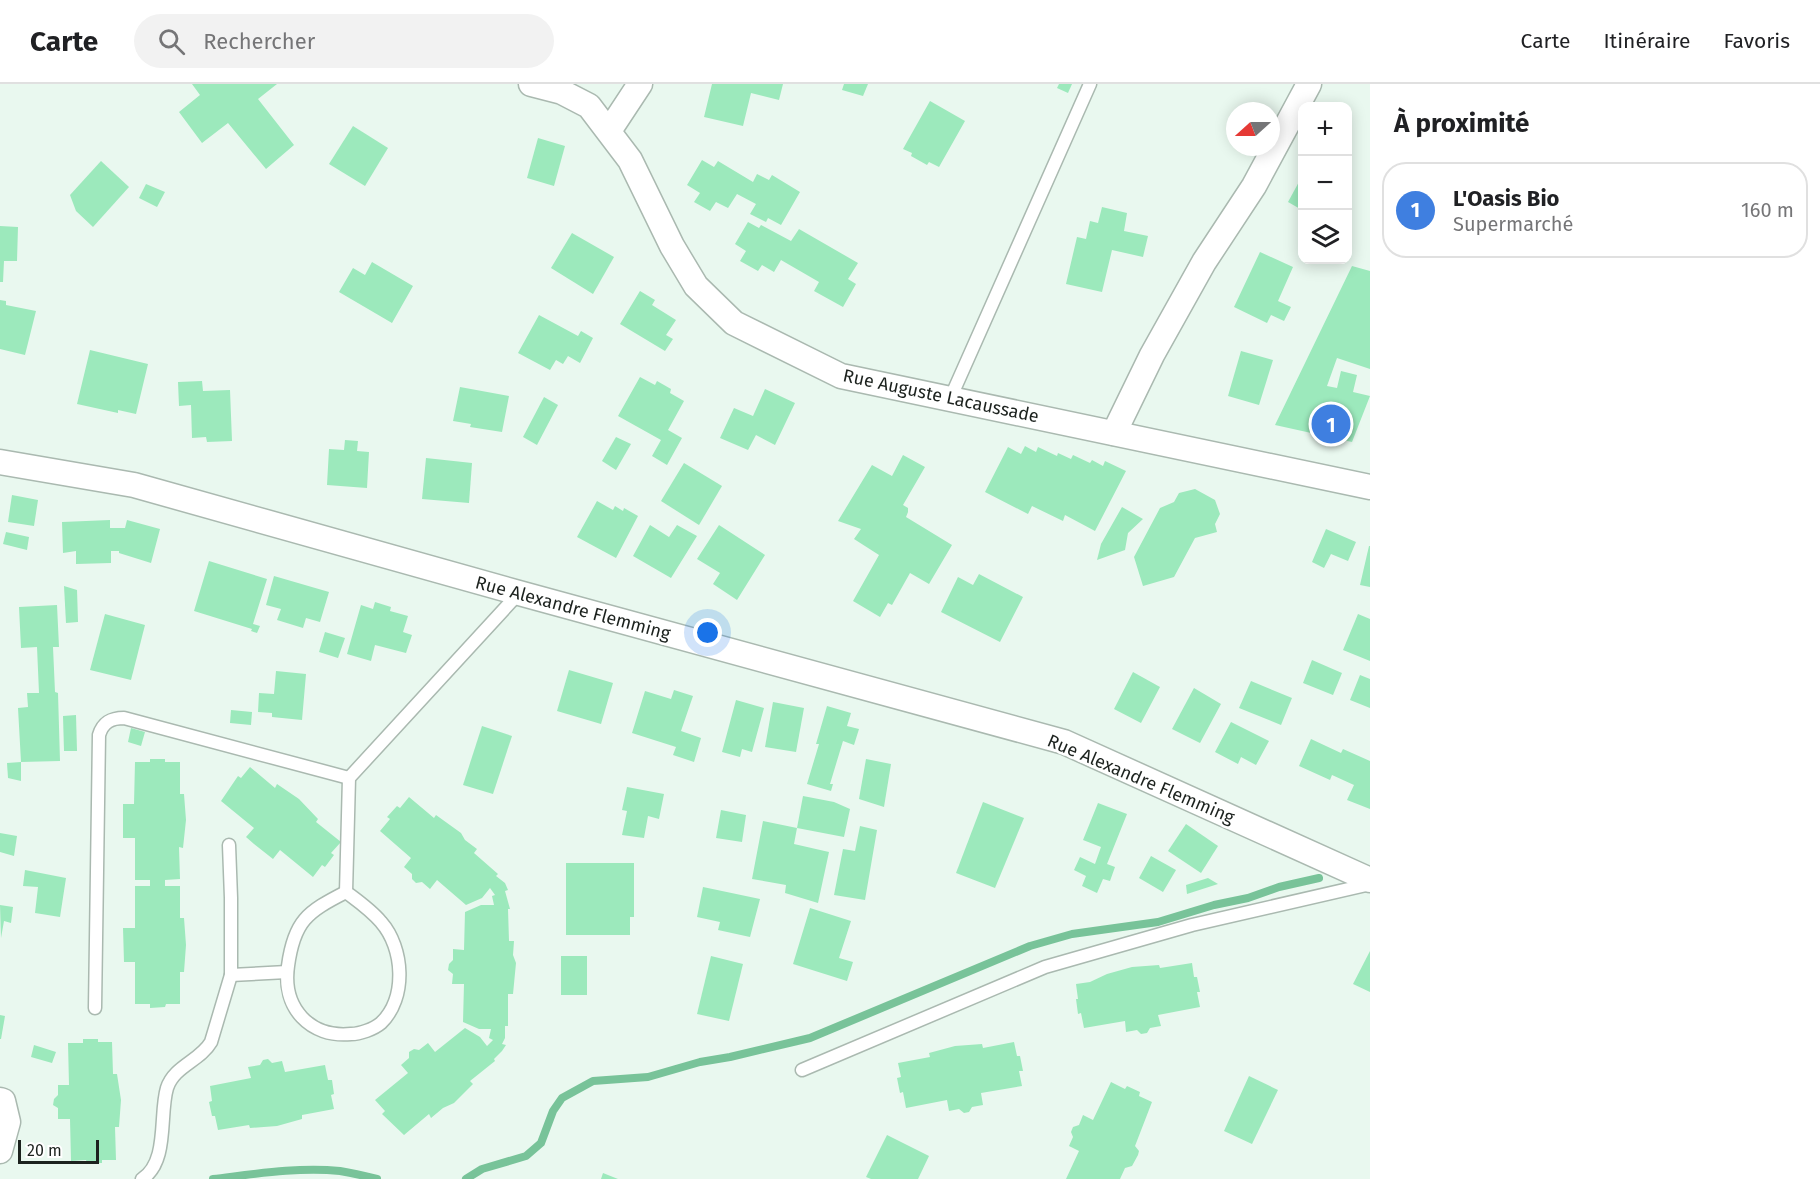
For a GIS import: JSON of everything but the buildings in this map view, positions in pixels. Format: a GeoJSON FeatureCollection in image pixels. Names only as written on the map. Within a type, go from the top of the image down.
{"type":"FeatureCollection","features":[{"type":"Feature","properties":{"kind":"street","name":"Rue Auguste Lacaussade"},"geometry":{"type":"LineString","coordinates":[[533,84],[562,92],[589,106],[630,160],[672,246],[696,286],[734,323],[841,376],[1370,487]]}},
{"type":"Feature","properties":{"kind":"street"},"geometry":{"type":"LineString","coordinates":[[609,131],[640,84]]}},
{"type":"Feature","properties":{"kind":"street"},"geometry":{"type":"LineString","coordinates":[[1114,433],[1152,355],[1204,262],[1254,186],[1309,84]]}},
{"type":"Feature","properties":{"kind":"street","name":"Rue Alexandre Flemming"},"geometry":{"type":"LineString","coordinates":[[0,462],[134,485],[1064,742],[1370,882]]}},
{"type":"Feature","properties":{"kind":"street"},"geometry":{"type":"LineString","coordinates":[[0,1100],[3,1101],[8,1122],[0,1151]]}},
{"type":"Feature","properties":{"kind":"lane"},"geometry":{"type":"LineString","coordinates":[[950,399],[1090,84]]}},
{"type":"Feature","properties":{"kind":"lane"},"geometry":{"type":"LineString","coordinates":[[346,892],[349,778],[519,593]]}},
{"type":"Feature","properties":{"kind":"lane"},"geometry":{"type":"LineString","coordinates":[[95,1008],[99,735],[102,726],[109,720],[124,718],[349,778]]}},
{"type":"Feature","properties":{"kind":"lane"},"geometry":{"type":"LineString","coordinates":[[142,1179],[147,1176],[154,1165],[159,1150],[166,1090],[170,1080],[205,1051],[211,1042],[231,975],[229,845]]}},
{"type":"Feature","properties":{"kind":"lane"},"geometry":{"type":"LineString","coordinates":[[802,1070],[1045,967],[1192,925],[1370,882]]}},
{"type":"Feature","properties":{"kind":"lane"},"geometry":{"type":"LineString","coordinates":[[346,892],[382,922],[391,936],[397,956],[399,980],[396,1000],[380,1024],[358,1034],[337,1036],[317,1029],[303,1020],[292,1005],[287,972],[295,932],[304,919],[320,905],[346,892]]}},
{"type":"Feature","properties":{"kind":"lane"},"geometry":{"type":"LineString","coordinates":[[231,975],[287,972]]}},
{"type":"Feature","properties":{"kind":"waterway"},"geometry":{"type":"LineString","coordinates":[[466,1179],[482,1169],[526,1156],[541,1143],[553,1111],[562,1098],[593,1081],[648,1077],[700,1062],[810,1038],[1030,946],[1072,934],[1158,922],[1214,905],[1248,898],[1279,887],[1319,878]]}},
{"type":"Feature","properties":{"kind":"waterway"},"geometry":{"type":"LineString","coordinates":[[213,1179],[308,1170],[340,1171],[377,1179]]}},
{"type":"Feature","properties":{"kind":"place","name":"L'Oasis Bio"},"geometry":{"type":"Point","coordinates":[1331,424]}}]}
